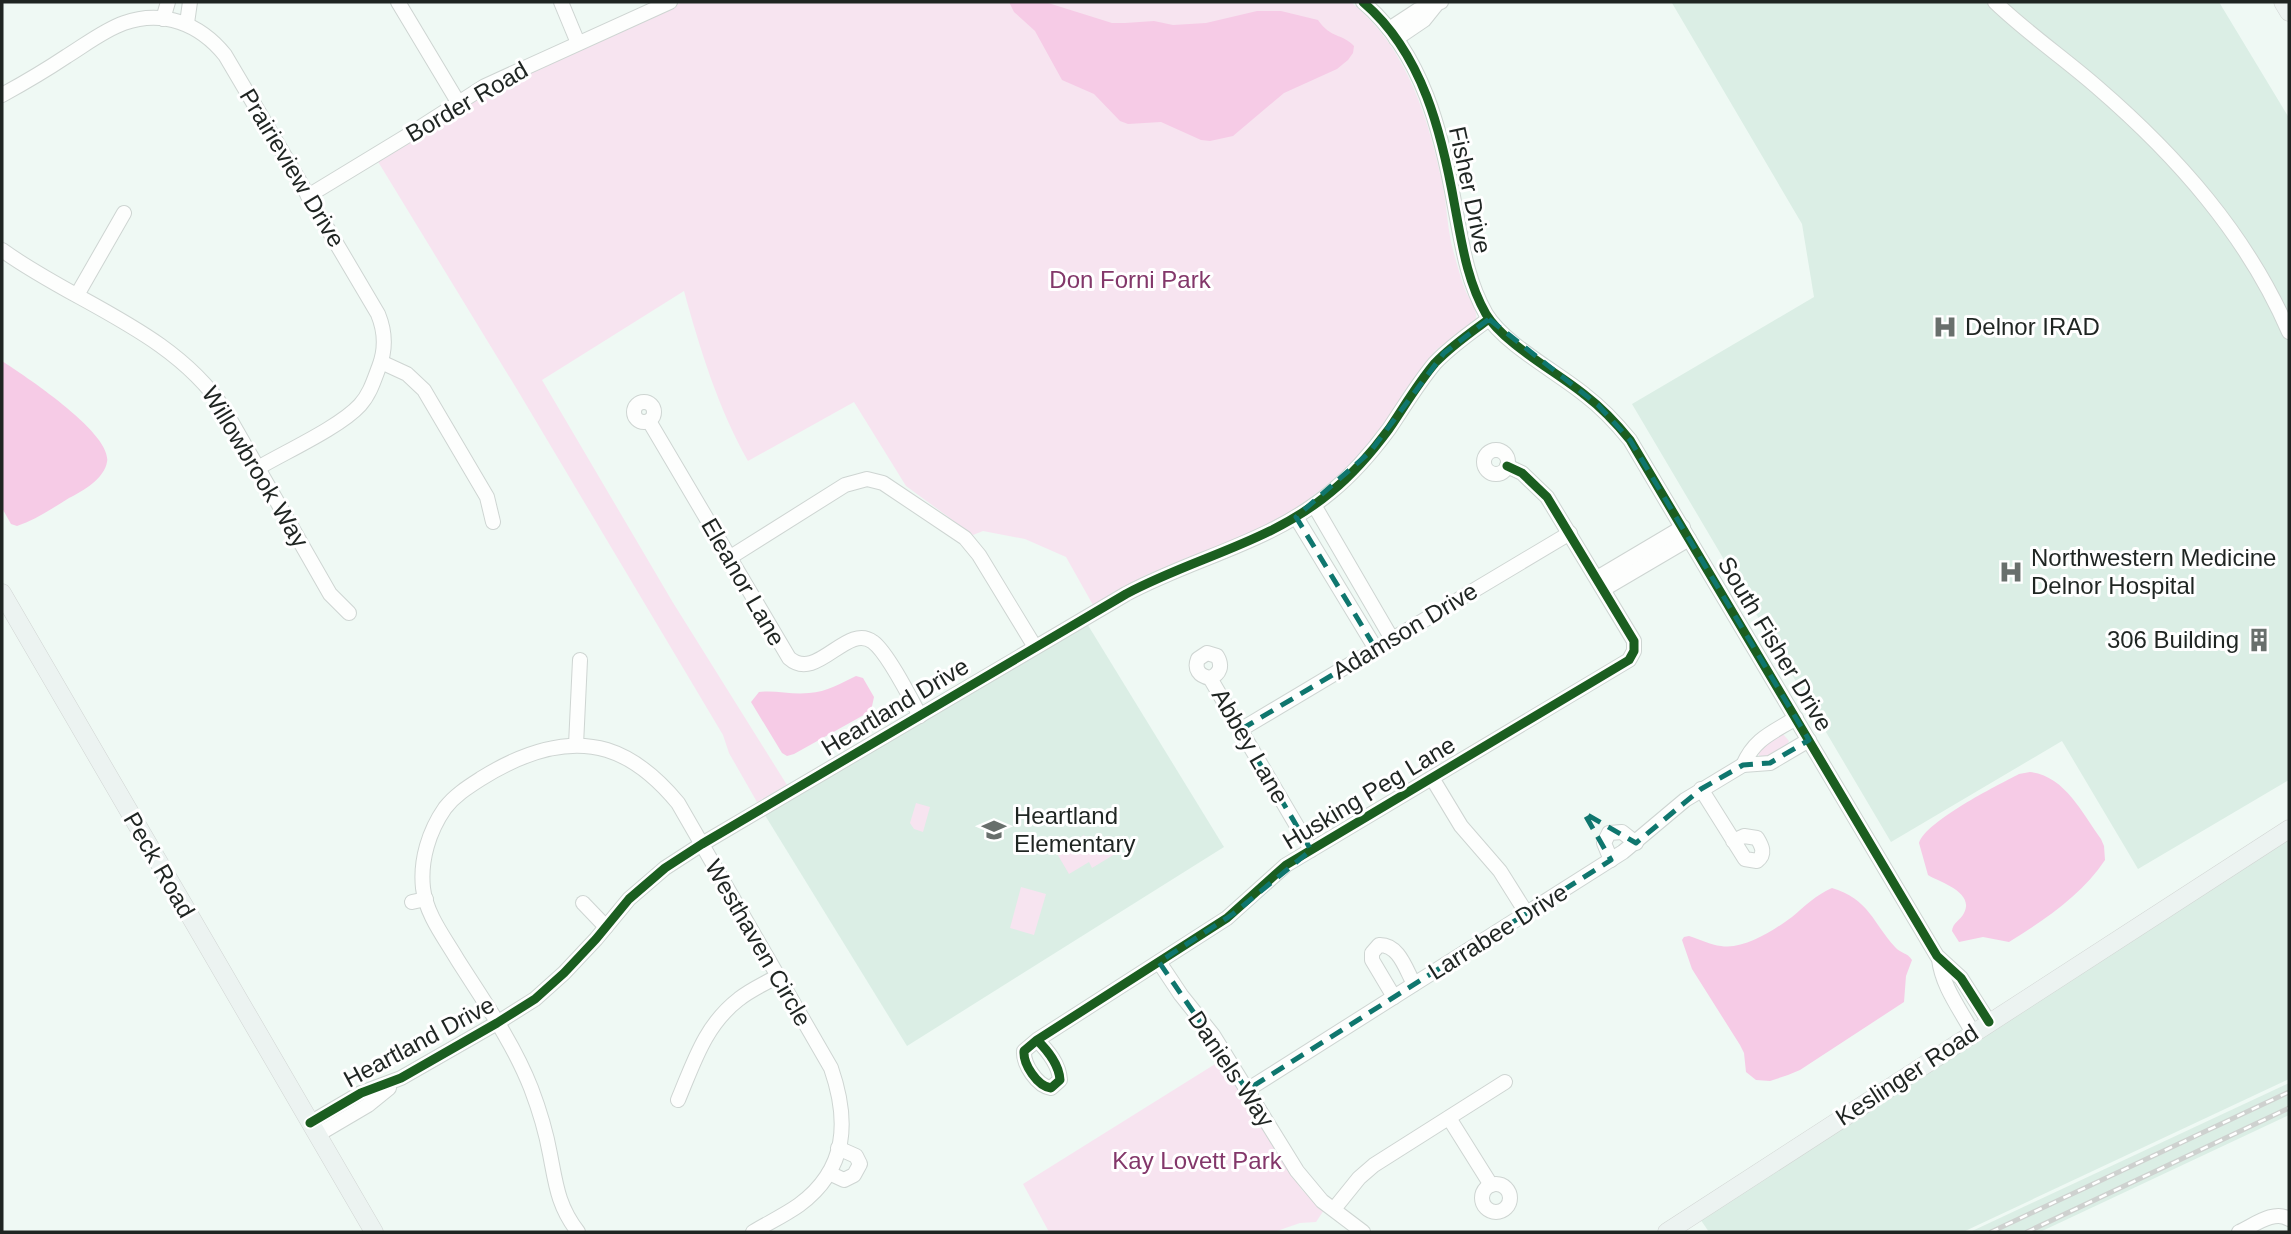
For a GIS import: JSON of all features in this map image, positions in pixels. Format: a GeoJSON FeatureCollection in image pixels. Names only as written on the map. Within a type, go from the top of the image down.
{"type":"FeatureCollection","features":[{"type":"Feature","properties":{"kind":"main road"},"geometry":{"type":"LineString","coordinates":[[2283,2],[2289,12]]}},
{"type":"Feature","properties":{"kind":"main road","name":"Peck Road"},"geometry":{"type":"LineString","coordinates":[[2,593],[374,1232]]}},
{"type":"Feature","properties":{"kind":"main road","name":"Keslinger Road"},"geometry":{"type":"LineString","coordinates":[[1667,1232],[2289,828]]}},
{"type":"Feature","properties":{"kind":"street"},"geometry":{"type":"LineString","coordinates":[[163,19],[168,2]]}},
{"type":"Feature","properties":{"kind":"street"},"geometry":{"type":"LineString","coordinates":[[187,23],[190,2]]}},
{"type":"Feature","properties":{"kind":"street"},"geometry":{"type":"LineString","coordinates":[[398,2],[458,102]]}},
{"type":"Feature","properties":{"kind":"street"},"geometry":{"type":"LineString","coordinates":[[561,2],[578,43]]}},
{"type":"Feature","properties":{"kind":"street","name":"Border Road"},"geometry":{"type":"LineString","coordinates":[[308,196],[485,86],[670,2]]}},
{"type":"Feature","properties":{"kind":"street","name":"Fisher Drive"},"geometry":{"type":"LineString","coordinates":[[1363,2],[1392,34],[1421,83],[1437,124],[1465,264],[1475,294],[1489,319]]}},
{"type":"Feature","properties":{"kind":"street"},"geometry":{"type":"LineString","coordinates":[[1995,2],[2096,86],[2184,172],[2219,212],[2244,247],[2270,290],[2289,332]]}},
{"type":"Feature","properties":{"kind":"street"},"geometry":{"type":"LineString","coordinates":[[1392,34],[1418,10],[1438,3]]}},
{"type":"Feature","properties":{"kind":"street","name":"Prairieview Drive"},"geometry":{"type":"LineString","coordinates":[[2,95],[106,31],[141,18],[187,23],[204,34],[225,55],[378,314],[385,336],[381,362],[368,396],[352,412],[258,468]]}},
{"type":"Feature","properties":{"kind":"street"},"geometry":{"type":"LineString","coordinates":[[78,295],[124,214]]}},
{"type":"Feature","properties":{"kind":"street","name":"Willowbrook Way"},"geometry":{"type":"LineString","coordinates":[[2,250],[163,347],[188,366],[213,393],[330,594],[349,613]]}},
{"type":"Feature","properties":{"kind":"street","name":"Heartland Drive"},"geometry":{"type":"LineString","coordinates":[[314,1129],[368,1105],[401,1078],[497,1024],[535,999],[564,974],[628,899],[702,844],[1144,584],[1251,542],[1314,505],[1342,482],[1370,452],[1444,353],[1489,319]]}},
{"type":"Feature","properties":{"kind":"street","name":"South Fisher Drive"},"geometry":{"type":"LineString","coordinates":[[1489,319],[1521,348],[1584,394],[1630,440],[1938,957],[1961,978],[1989,1022]]}},
{"type":"Feature","properties":{"kind":"street"},"geometry":{"type":"LineString","coordinates":[[381,362],[407,373],[424,390],[487,498],[493,522]]}},
{"type":"Feature","properties":{"kind":"street","name":"Eleanor Lane"},"geometry":{"type":"LineString","coordinates":[[649,421],[785,654],[794,663],[812,663],[851,640],[868,638],[879,648],[920,716]]}},
{"type":"Feature","properties":{"kind":"street","name":"Husking Peg Lane"},"geometry":{"type":"LineString","coordinates":[[1037,1040],[1233,914],[1279,871],[1311,850],[1629,660],[1634,651],[1634,641],[1570,533],[1547,497],[1534,483],[1507,466]]}},
{"type":"Feature","properties":{"kind":"street"},"geometry":{"type":"LineString","coordinates":[[730,558],[845,485],[860,480],[876,481],[896,490],[971,544],[1035,647]]}},
{"type":"Feature","properties":{"kind":"street"},"geometry":{"type":"LineString","coordinates":[[1314,505],[1392,639]]}},
{"type":"Feature","properties":{"kind":"street"},"geometry":{"type":"LineString","coordinates":[[1296,517],[1376,649]]}},
{"type":"Feature","properties":{"kind":"street","name":"Adamson Drive"},"geometry":{"type":"LineString","coordinates":[[1240,730],[1570,533]]}},
{"type":"Feature","properties":{"kind":"street"},"geometry":{"type":"LineString","coordinates":[[1601,584],[1686,533]]}},
{"type":"Feature","properties":{"kind":"street"},"geometry":{"type":"LineString","coordinates":[[576,745],[580,660]]}},
{"type":"Feature","properties":{"kind":"street","name":"Abbey Lane"},"geometry":{"type":"LineString","coordinates":[[1210,678],[1311,850]]}},
{"type":"Feature","properties":{"kind":"street","name":"Larrabee Drive"},"geometry":{"type":"LineString","coordinates":[[1743,765],[1750,750],[1757,743],[1796,718]]}},
{"type":"Feature","properties":{"kind":"street","name":"Larrabee Drive"},"geometry":{"type":"LineString","coordinates":[[1247,1090],[1611,860],[1702,789],[1743,765],[1770,763],[1809,740]]}},
{"type":"Feature","properties":{"kind":"street","name":"Westhaven Circle"},"geometry":{"type":"LineString","coordinates":[[578,1232],[566,1216],[555,1186],[545,1134],[530,1087],[497,1024],[419,900],[423,888],[428,840],[446,806],[461,791],[509,762],[533,752],[576,745],[606,750],[629,759],[650,774],[678,803],[831,1069],[839,1093],[843,1121],[838,1148],[829,1173],[800,1204],[752,1232]]}},
{"type":"Feature","properties":{"kind":"street"},"geometry":{"type":"LineString","coordinates":[[1432,778],[1461,826],[1500,871],[1527,914]]}},
{"type":"Feature","properties":{"kind":"street"},"geometry":{"type":"LineString","coordinates":[[1702,789],[1733,841]]}},
{"type":"Feature","properties":{"kind":"street"},"geometry":{"type":"LineString","coordinates":[[1611,860],[1604,843],[1609,833],[1622,832],[1636,843]]}},
{"type":"Feature","properties":{"kind":"street"},"geometry":{"type":"LineString","coordinates":[[583,904],[606,927]]}},
{"type":"Feature","properties":{"kind":"street"},"geometry":{"type":"LineString","coordinates":[[1394,997],[1372,960],[1372,953],[1379,946],[1386,945],[1395,951],[1414,984]]}},
{"type":"Feature","properties":{"kind":"street","name":"South Fisher Drive"},"geometry":{"type":"LineString","coordinates":[[1938,957],[1945,984],[1973,1032]]}},
{"type":"Feature","properties":{"kind":"street","name":"Daniels Way"},"geometry":{"type":"LineString","coordinates":[[1159,962],[1213,1035],[1297,1171],[1322,1201],[1363,1232]]}},
{"type":"Feature","properties":{"kind":"street"},"geometry":{"type":"LineString","coordinates":[[678,1100],[701,1043],[716,1019],[740,998],[776,977]]}},
{"type":"Feature","properties":{"kind":"street"},"geometry":{"type":"LineString","coordinates":[[1335,1209],[1359,1178],[1374,1165],[1505,1082]]}},
{"type":"Feature","properties":{"kind":"street"},"geometry":{"type":"LineString","coordinates":[[1449,1118],[1491,1185]]}},
{"type":"Feature","properties":{"kind":"street"},"geometry":{"type":"LineString","coordinates":[[829,1173],[844,1180],[854,1175],[860,1164],[856,1156],[838,1148]]}},
{"type":"Feature","properties":{"kind":"street"},"geometry":{"type":"LineString","coordinates":[[2239,1232],[2272,1217],[2285,1216],[2289,1219]]}},
{"type":"Feature","properties":{"kind":"highlighted area"},"geometry":{"type":"Polygon","coordinates":[[[1489,319],[1598,405],[1630,440],[1809,740],[1770,763],[1743,765],[1701,789],[1636,843],[1584,813],[1611,860],[1247,1090],[1159,962],[1233,914],[1311,850],[1240,730],[1376,649],[1296,517],[1370,452],[1444,353],[1489,319]]]}},
{"type":"Feature","properties":{"kind":"shaded area"},"geometry":{"type":"Polygon","coordinates":[[[1009,2],[1045,2],[1112,23],[1206,23],[1257,11],[1281,11],[1318,20],[1327,30],[1354,46],[1348,60],[1337,69],[1284,93],[1233,136],[1210,141],[1201,140],[1161,122],[1128,124],[1120,121],[1094,94],[1062,80],[1035,31],[1014,12],[1009,2]]]}},
{"type":"Feature","properties":{"kind":"shaded area","name":"Northwestern Medicine Delnor Hospital"},"geometry":{"type":"Polygon","coordinates":[[[2219,2],[2289,118],[2289,780],[2138,869],[2062,741],[1891,842],[1632,404],[1814,297],[1802,224],[1672,3],[2219,2]]]}},
{"type":"Feature","properties":{"kind":"shaded area"},"geometry":{"type":"Polygon","coordinates":[[[2,361],[47,392],[82,422],[105,450],[107,462],[102,474],[86,488],[17,526],[11,524],[2,508],[2,361]]]}},
{"type":"Feature","properties":{"kind":"shaded area","name":"Heartland Elementary"},"geometry":{"type":"Polygon","coordinates":[[[1086,622],[1224,847],[907,1046],[763,812],[1086,622]]]}},
{"type":"Feature","properties":{"kind":"shaded area"},"geometry":{"type":"Polygon","coordinates":[[[856,676],[863,678],[874,697],[871,711],[787,756],[782,753],[751,702],[759,692],[816,692],[856,676]]]}},
{"type":"Feature","properties":{"kind":"shaded area"},"geometry":{"type":"Polygon","coordinates":[[[2030,772],[2053,780],[2072,797],[2101,839],[2105,860],[2073,896],[2009,942],[1983,937],[1959,942],[1952,931],[1964,913],[1965,899],[1954,889],[1928,875],[1919,843],[1934,825],[1963,805],[2019,774],[2030,772]]]}},
{"type":"Feature","properties":{"kind":"shaded area"},"geometry":{"type":"Polygon","coordinates":[[[2289,836],[2289,1079],[1963,1232],[1709,1232],[1698,1216],[2289,836]]]}},
{"type":"Feature","properties":{"kind":"shaded area"},"geometry":{"type":"Polygon","coordinates":[[[1832,888],[1854,898],[1862,905],[1895,947],[1912,960],[1906,976],[1904,1002],[1800,1070],[1770,1081],[1756,1080],[1746,1072],[1744,1053],[1692,969],[1682,940],[1689,936],[1721,946],[1749,942],[1777,928],[1816,897],[1832,888]]]}},
{"type":"Feature","properties":{"kind":"shaded area"},"geometry":{"type":"Polygon","coordinates":[[[2289,1083],[2289,1115],[2040,1232],[1970,1232],[2289,1083]]]}},
{"type":"Feature","properties":{"kind":"green space","name":"Don Forni Park"},"geometry":{"type":"Polygon","coordinates":[[[683,2],[1351,2],[1371,20],[1388,41],[1414,88],[1432,139],[1453,250],[1466,292],[1475,310],[1476,321],[1436,350],[1377,434],[1344,471],[1300,506],[1260,530],[1144,576],[1093,605],[1066,557],[1025,539],[983,531],[973,535],[906,486],[854,402],[748,461],[711,378],[684,291],[542,380],[672,601],[787,785],[757,802],[729,753],[723,735],[377,160],[500,84],[683,2]]]}},
{"type":"Feature","properties":{"kind":"green space"},"geometry":{"type":"Polygon","coordinates":[[[1783,734],[1789,741],[1786,748],[1767,759],[1759,756],[1758,747],[1783,734]]]}},
{"type":"Feature","properties":{"kind":"green space"},"geometry":{"type":"Polygon","coordinates":[[[916,803],[930,807],[923,832],[914,829],[910,823],[916,803]]]}},
{"type":"Feature","properties":{"kind":"green space"},"geometry":{"type":"Polygon","coordinates":[[[1084,835],[1093,850],[1107,841],[1115,854],[1092,868],[1089,862],[1069,874],[1056,852],[1084,835]]]}},
{"type":"Feature","properties":{"kind":"green space"},"geometry":{"type":"Polygon","coordinates":[[[1021,887],[1046,894],[1034,935],[1010,928],[1021,887]]]}},
{"type":"Feature","properties":{"kind":"green space","name":"Kay Lovett Park"},"geometry":{"type":"Polygon","coordinates":[[[1220,1061],[1302,1190],[1324,1210],[1316,1222],[1300,1223],[1274,1232],[1049,1232],[1023,1184],[1220,1061]]]}},
{"type":"Feature","properties":{"kind":"railway"},"geometry":{"type":"LineString","coordinates":[[1991,1232],[2289,1092]]}},
{"type":"Feature","properties":{"kind":"railway"},"geometry":{"type":"LineString","coordinates":[[2027,1232],[2289,1108]]}},
{"type":"Feature","properties":{"kind":"cycle path"},"geometry":{"type":"LineString","coordinates":[[1363,2],[1384,22],[1401,45],[1427,96],[1444,151],[1466,262],[1474,289],[1486,314],[1518,347],[1597,405],[1630,440],[1937,956],[1961,978],[1989,1022]]}},
{"type":"Feature","properties":{"kind":"cycle path"},"geometry":{"type":"LineString","coordinates":[[310,1123],[361,1093],[401,1078],[535,999],[596,939],[629,899],[665,868],[702,844],[1126,594],[1258,537],[1308,510],[1339,485],[1369,454],[1435,363],[1489,319]]}},
{"type":"Feature","properties":{"kind":"cycle path"},"geometry":{"type":"LineString","coordinates":[[1037,1040],[1058,1069],[1060,1080],[1051,1088],[1036,1079],[1024,1056],[1024,1051],[1037,1040],[1227,918],[1286,865],[1629,660],[1634,651],[1634,641],[1547,497],[1522,473],[1507,466]]}},
{"type":"Feature","properties":{"kind":"place","name":"Delnor IRAD"},"geometry":{"type":"Point","coordinates":[1945,327]}},
{"type":"Feature","properties":{"kind":"place","name":"Northwestern Medicine Delnor Hospital"},"geometry":{"type":"Point","coordinates":[2011,572]}},
{"type":"Feature","properties":{"kind":"place","name":"306 Building"},"geometry":{"type":"Point","coordinates":[2259,640]}},
{"type":"Feature","properties":{"kind":"place","name":"Heartland Elementary"},"geometry":{"type":"Point","coordinates":[994,830]}}]}
